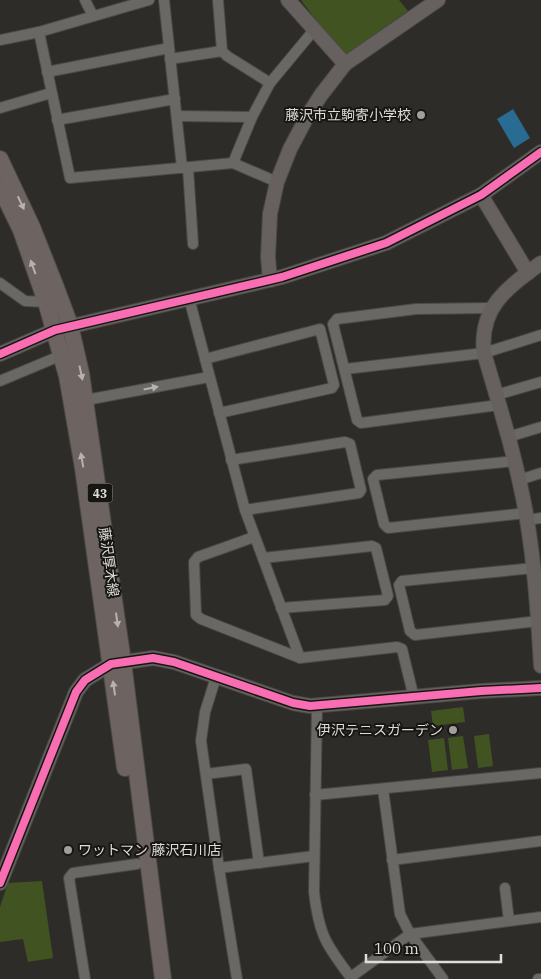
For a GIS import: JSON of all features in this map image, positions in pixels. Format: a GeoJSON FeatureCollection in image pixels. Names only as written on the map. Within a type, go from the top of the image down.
{"type":"FeatureCollection","features":[{"type":"Feature","properties":{"kind":"main road","name":"藤沢厚木線"},"geometry":{"type":"LineString","coordinates":[[0,159],[32,228],[86,400],[117,663],[138,864],[153,979]]}},
{"type":"Feature","properties":{"kind":"main road","name":"藤沢厚木線"},"geometry":{"type":"LineString","coordinates":[[0,187],[21,230],[46,302],[62,328],[62,355],[68,376],[117,663],[163,979]]}},
{"type":"Feature","properties":{"kind":"street"},"geometry":{"type":"LineString","coordinates":[[85,0],[92,16]]}},
{"type":"Feature","properties":{"kind":"street"},"geometry":{"type":"LineString","coordinates":[[0,39],[39,32],[149,0]]}},
{"type":"Feature","properties":{"kind":"street"},"geometry":{"type":"LineString","coordinates":[[164,0],[176,116],[185,168],[193,244]]}},
{"type":"Feature","properties":{"kind":"street"},"geometry":{"type":"LineString","coordinates":[[218,0],[222,51],[270,83]]}},
{"type":"Feature","properties":{"kind":"street"},"geometry":{"type":"LineString","coordinates":[[288,0],[345,64]]}},
{"type":"Feature","properties":{"kind":"street"},"geometry":{"type":"LineString","coordinates":[[270,280],[268,257],[270,214],[277,182],[290,149],[308,115],[345,64],[438,0]]}},
{"type":"Feature","properties":{"kind":"street"},"geometry":{"type":"LineString","coordinates":[[233,163],[252,116],[270,83],[314,30]]}},
{"type":"Feature","properties":{"kind":"street"},"geometry":{"type":"LineString","coordinates":[[39,32],[70,178],[233,163],[277,182]]}},
{"type":"Feature","properties":{"kind":"street"},"geometry":{"type":"LineString","coordinates":[[47,72],[169,48]]}},
{"type":"Feature","properties":{"kind":"street"},"geometry":{"type":"LineString","coordinates":[[170,59],[222,51]]}},
{"type":"Feature","properties":{"kind":"street"},"geometry":{"type":"LineString","coordinates":[[0,108],[51,94]]}},
{"type":"Feature","properties":{"kind":"street"},"geometry":{"type":"LineString","coordinates":[[57,120],[175,99]]}},
{"type":"Feature","properties":{"kind":"street"},"geometry":{"type":"LineString","coordinates":[[176,116],[252,116]]}},
{"type":"Feature","properties":{"kind":"street"},"geometry":{"type":"LineString","coordinates":[[0,354],[62,328],[270,280],[332,262],[386,243],[481,195],[541,152]]}},
{"type":"Feature","properties":{"kind":"street"},"geometry":{"type":"LineString","coordinates":[[481,195],[528,273]]}},
{"type":"Feature","properties":{"kind":"street"},"geometry":{"type":"LineString","coordinates":[[541,263],[504,292],[492,308],[484,326],[483,340],[484,353],[531,517],[536,564],[541,666]]}},
{"type":"Feature","properties":{"kind":"street"},"geometry":{"type":"LineString","coordinates":[[0,284],[25,301],[46,302]]}},
{"type":"Feature","properties":{"kind":"street"},"geometry":{"type":"LineString","coordinates":[[189,298],[245,510],[300,658]]}},
{"type":"Feature","properties":{"kind":"street"},"geometry":{"type":"LineString","coordinates":[[492,308],[416,309],[336,319],[333,324],[357,420],[361,423],[498,400],[541,382]]}},
{"type":"Feature","properties":{"kind":"street"},"geometry":{"type":"LineString","coordinates":[[205,359],[320,329],[334,385],[332,388],[218,413]]}},
{"type":"Feature","properties":{"kind":"street"},"geometry":{"type":"LineString","coordinates":[[345,369],[484,353],[541,335]]}},
{"type":"Feature","properties":{"kind":"street"},"geometry":{"type":"LineString","coordinates":[[0,382],[62,355]]}},
{"type":"Feature","properties":{"kind":"street"},"geometry":{"type":"LineString","coordinates":[[86,400],[209,377]]}},
{"type":"Feature","properties":{"kind":"street"},"geometry":{"type":"LineString","coordinates":[[508,437],[541,427]]}},
{"type":"Feature","properties":{"kind":"street"},"geometry":{"type":"LineString","coordinates":[[231,460],[345,442],[350,444],[361,490],[359,494],[245,510]]}},
{"type":"Feature","properties":{"kind":"street"},"geometry":{"type":"LineString","coordinates":[[514,461],[377,475],[373,479],[384,524],[388,528],[531,517]]}},
{"type":"Feature","properties":{"kind":"street"},"geometry":{"type":"LineString","coordinates":[[519,480],[541,473]]}},
{"type":"Feature","properties":{"kind":"street"},"geometry":{"type":"LineString","coordinates":[[254,537],[198,557],[194,562],[196,615],[201,619],[300,658],[397,647],[402,649],[414,698]]}},
{"type":"Feature","properties":{"kind":"street"},"geometry":{"type":"LineString","coordinates":[[263,558],[372,546],[376,548],[388,596],[386,600],[281,608]]}},
{"type":"Feature","properties":{"kind":"street"},"geometry":{"type":"LineString","coordinates":[[536,564],[402,581],[399,585],[410,631],[415,635],[538,621]]}},
{"type":"Feature","properties":{"kind":"street"},"geometry":{"type":"LineString","coordinates":[[0,883],[76,692],[85,680],[117,663],[153,658],[174,662],[293,704],[317,706],[481,691],[541,688]]}},
{"type":"Feature","properties":{"kind":"street"},"geometry":{"type":"LineString","coordinates":[[216,677],[205,712],[201,741],[237,979]]}},
{"type":"Feature","properties":{"kind":"street"},"geometry":{"type":"LineString","coordinates":[[317,706],[314,856],[314,892],[317,917],[322,934],[332,952],[351,978],[410,934],[541,917]]}},
{"type":"Feature","properties":{"kind":"street"},"geometry":{"type":"LineString","coordinates":[[206,774],[246,769],[259,862]]}},
{"type":"Feature","properties":{"kind":"street"},"geometry":{"type":"LineString","coordinates":[[315,795],[541,773]]}},
{"type":"Feature","properties":{"kind":"street"},"geometry":{"type":"LineString","coordinates":[[383,788],[400,914],[410,934],[443,979]]}},
{"type":"Feature","properties":{"kind":"street"},"geometry":{"type":"LineString","coordinates":[[392,860],[541,841]]}},
{"type":"Feature","properties":{"kind":"street"},"geometry":{"type":"LineString","coordinates":[[219,868],[314,856]]}},
{"type":"Feature","properties":{"kind":"street"},"geometry":{"type":"LineString","coordinates":[[85,979],[69,878],[73,873],[138,864]]}},
{"type":"Feature","properties":{"kind":"street"},"geometry":{"type":"LineString","coordinates":[[505,888],[509,921]]}},
{"type":"Feature","properties":{"kind":"green space"},"geometry":{"type":"Polygon","coordinates":[[[301,0],[399,0],[408,11],[350,54],[341,54],[301,0]]]}},
{"type":"Feature","properties":{"kind":"green space"},"geometry":{"type":"Polygon","coordinates":[[[463,707],[465,722],[433,726],[431,711],[463,707]]]}},
{"type":"Feature","properties":{"kind":"green space"},"geometry":{"type":"Polygon","coordinates":[[[489,734],[493,766],[478,768],[474,736],[489,734]]]}},
{"type":"Feature","properties":{"kind":"green space"},"geometry":{"type":"Polygon","coordinates":[[[463,736],[468,768],[452,770],[448,738],[463,736]]]}},
{"type":"Feature","properties":{"kind":"green space"},"geometry":{"type":"Polygon","coordinates":[[[444,738],[448,770],[432,772],[428,740],[444,738]]]}},
{"type":"Feature","properties":{"kind":"green space"},"geometry":{"type":"Polygon","coordinates":[[[42,881],[53,958],[28,962],[23,939],[0,942],[0,907],[8,883],[42,881]]]}},
{"type":"Feature","properties":{"kind":"water"},"geometry":{"type":"Polygon","coordinates":[[[513,109],[530,138],[514,148],[497,119],[513,109]]]}},
{"type":"Feature","properties":{"kind":"cycle path"},"geometry":{"type":"LineString","coordinates":[[0,354],[55,330],[282,277],[386,243],[481,195],[541,152]]}},
{"type":"Feature","properties":{"kind":"cycle path"},"geometry":{"type":"LineString","coordinates":[[0,883],[76,692],[85,680],[111,664],[153,658],[174,662],[293,703],[310,706],[481,691],[541,688]]}},
{"type":"Feature","properties":{"kind":"place","name":"藤沢市立駒寄小学校"},"geometry":{"type":"Point","coordinates":[421,115]}},
{"type":"Feature","properties":{"kind":"place","name":"伊沢テニスガーデン"},"geometry":{"type":"Point","coordinates":[453,730]}},
{"type":"Feature","properties":{"kind":"place","name":"ワットマン 藤沢石川店"},"geometry":{"type":"Point","coordinates":[68,850]}}]}
